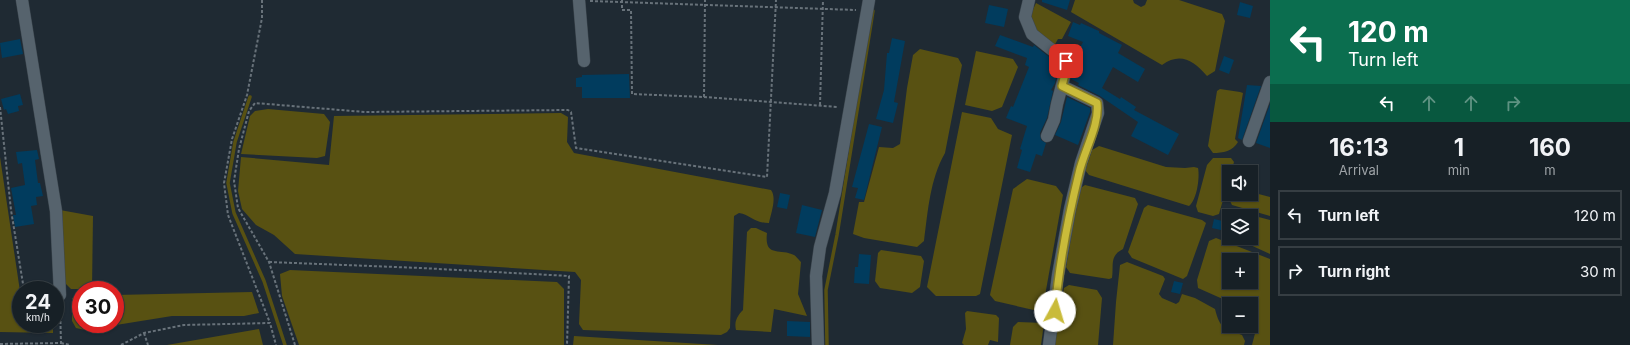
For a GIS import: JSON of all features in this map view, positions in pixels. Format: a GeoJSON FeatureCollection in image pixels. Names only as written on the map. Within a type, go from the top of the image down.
{"type":"FeatureCollection","features":[{"type":"Feature","properties":{"kind":"street"},"geometry":{"type":"LineString","coordinates":[[22,0],[56,211],[59,281]]}},
{"type":"Feature","properties":{"kind":"street"},"geometry":{"type":"LineString","coordinates":[[580,0],[584,61]]}},
{"type":"Feature","properties":{"kind":"street"},"geometry":{"type":"LineString","coordinates":[[1029,0],[1024,17],[1032,34],[1066,61],[1066,70],[1054,120],[1047,136]]}},
{"type":"Feature","properties":{"kind":"street"},"geometry":{"type":"LineString","coordinates":[[818,345],[816,276],[820,247],[835,193],[868,5]]}},
{"type":"Feature","properties":{"kind":"street"},"geometry":{"type":"LineString","coordinates":[[1249,142],[1270,82]]}},
{"type":"Feature","properties":{"kind":"street"},"geometry":{"type":"LineString","coordinates":[[1049,345],[1058,275],[1070,209],[1081,163],[1098,113],[1097,103],[1062,86]]}},
{"type":"Feature","properties":{"kind":"path"},"geometry":{"type":"LineString","coordinates":[[262,0],[262,18],[247,95],[232,139],[224,183],[228,215],[270,323],[276,345]]}},
{"type":"Feature","properties":{"kind":"path"},"geometry":{"type":"LineString","coordinates":[[580,0],[823,9],[868,5]]}},
{"type":"Feature","properties":{"kind":"path"},"geometry":{"type":"LineString","coordinates":[[704,97],[705,0]]}},
{"type":"Feature","properties":{"kind":"path"},"geometry":{"type":"LineString","coordinates":[[295,345],[269,262],[238,208],[234,181],[239,148],[249,111],[255,103],[365,112],[568,110],[571,112],[576,148],[767,177],[776,0]]}},
{"type":"Feature","properties":{"kind":"path"},"geometry":{"type":"LineString","coordinates":[[820,105],[824,0]]}},
{"type":"Feature","properties":{"kind":"path"},"geometry":{"type":"LineString","coordinates":[[622,1],[622,10],[631,10],[632,94],[704,97],[850,107]]}},
{"type":"Feature","properties":{"kind":"path"},"geometry":{"type":"LineString","coordinates":[[0,107],[11,210],[23,281]]}},
{"type":"Feature","properties":{"kind":"path"},"geometry":{"type":"LineString","coordinates":[[269,262],[569,276],[567,345]]}},
{"type":"Feature","properties":{"kind":"path"},"geometry":{"type":"LineString","coordinates":[[121,345],[144,333],[184,325],[270,323]]}},
{"type":"Feature","properties":{"kind":"path"},"geometry":{"type":"LineString","coordinates":[[61,333],[61,343]]}},
{"type":"Feature","properties":{"kind":"path"},"geometry":{"type":"LineString","coordinates":[[144,333],[148,345]]}},
{"type":"Feature","properties":{"kind":"path"},"geometry":{"type":"LineString","coordinates":[[0,344],[61,343],[70,345]]}},
{"type":"Feature","properties":{"kind":"shaded area"},"geometry":{"type":"Polygon","coordinates":[[[1075,0],[1133,0],[1134,3],[1141,7],[1145,5],[1147,0],[1179,0],[1222,14],[1225,21],[1215,71],[1207,76],[1202,70],[1191,62],[1180,59],[1169,61],[1162,65],[1071,12],[1075,0]]]}},
{"type":"Feature","properties":{"kind":"shaded area"},"geometry":{"type":"Polygon","coordinates":[[[1036,3],[1071,22],[1062,39],[1058,39],[1054,46],[1035,29],[1029,18],[1036,3]]]}},
{"type":"Feature","properties":{"kind":"shaded area"},"geometry":{"type":"Polygon","coordinates":[[[920,49],[958,58],[962,65],[945,153],[936,174],[930,196],[924,241],[917,247],[864,238],[853,234],[859,202],[864,202],[879,147],[893,148],[900,144],[913,55],[920,49]]]}},
{"type":"Feature","properties":{"kind":"shaded area"},"geometry":{"type":"Polygon","coordinates":[[[976,51],[1013,59],[1018,67],[1002,107],[992,111],[965,105],[976,51]]]}},
{"type":"Feature","properties":{"kind":"shaded area"},"geometry":{"type":"Polygon","coordinates":[[[1220,89],[1243,93],[1235,139],[1238,142],[1233,148],[1227,151],[1213,153],[1208,146],[1217,91],[1220,89]]]}},
{"type":"Feature","properties":{"kind":"shaded area"},"geometry":{"type":"Polygon","coordinates":[[[268,109],[324,114],[330,122],[325,156],[317,158],[241,154],[250,116],[255,111],[268,109]]]}},
{"type":"Feature","properties":{"kind":"shaded area"},"geometry":{"type":"Polygon","coordinates":[[[962,112],[991,118],[998,129],[1012,135],[980,294],[976,296],[936,296],[927,287],[962,112]]]}},
{"type":"Feature","properties":{"kind":"shaded area"},"geometry":{"type":"Polygon","coordinates":[[[561,113],[568,117],[567,142],[574,153],[771,190],[774,201],[769,223],[760,222],[747,215],[739,213],[734,216],[730,328],[727,332],[721,335],[583,330],[579,324],[581,280],[575,272],[295,254],[274,235],[256,225],[242,209],[238,191],[241,157],[329,165],[334,116],[561,113]]]}},
{"type":"Feature","properties":{"kind":"shaded area"},"geometry":{"type":"Polygon","coordinates":[[[1099,146],[1166,167],[1198,168],[1199,177],[1192,203],[1189,206],[1089,175],[1085,170],[1092,150],[1099,146]]]}},
{"type":"Feature","properties":{"kind":"shaded area"},"geometry":{"type":"Polygon","coordinates":[[[0,157],[18,281],[12,281],[12,332],[0,332],[0,157]]]}},
{"type":"Feature","properties":{"kind":"shaded area"},"geometry":{"type":"Polygon","coordinates":[[[1213,158],[1231,158],[1234,162],[1233,165],[1222,165],[1223,201],[1219,214],[1213,216],[1198,212],[1196,206],[1207,165],[1213,158]]]}},
{"type":"Feature","properties":{"kind":"shaded area"},"geometry":{"type":"Polygon","coordinates":[[[1027,179],[1056,186],[1063,195],[1043,307],[1038,311],[995,301],[990,295],[1013,189],[1027,179]]]}},
{"type":"Feature","properties":{"kind":"shaded area"},"geometry":{"type":"Polygon","coordinates":[[[1085,185],[1135,198],[1138,204],[1123,249],[1114,258],[1112,278],[1109,279],[1070,273],[1066,267],[1079,189],[1085,185]]]}},
{"type":"Feature","properties":{"kind":"shaded area"},"geometry":{"type":"Polygon","coordinates":[[[1258,194],[1270,197],[1270,216],[1258,213],[1258,209],[1246,209],[1232,205],[1230,201],[1258,201],[1258,194]]]}},
{"type":"Feature","properties":{"kind":"shaded area"},"geometry":{"type":"Polygon","coordinates":[[[1148,205],[1202,220],[1206,223],[1187,276],[1183,279],[1132,258],[1128,252],[1144,208],[1148,205]]]}},
{"type":"Feature","properties":{"kind":"shaded area"},"geometry":{"type":"Polygon","coordinates":[[[60,210],[93,216],[92,281],[72,281],[71,289],[64,281],[60,210]]]}},
{"type":"Feature","properties":{"kind":"shaded area"},"geometry":{"type":"Polygon","coordinates":[[[1258,217],[1270,220],[1270,254],[1250,245],[1258,245],[1258,217]]]}},
{"type":"Feature","properties":{"kind":"shaded area"},"geometry":{"type":"Polygon","coordinates":[[[751,228],[756,228],[767,233],[768,246],[771,249],[794,255],[801,262],[798,294],[807,316],[774,309],[771,332],[736,330],[736,319],[743,310],[747,232],[751,228]]]}},
{"type":"Feature","properties":{"kind":"shaded area"},"geometry":{"type":"Polygon","coordinates":[[[1216,238],[1222,240],[1222,245],[1234,245],[1255,253],[1222,253],[1222,289],[1258,289],[1258,254],[1270,259],[1270,345],[1252,345],[1255,333],[1258,333],[1258,297],[1222,297],[1222,299],[1198,288],[1197,280],[1209,241],[1216,238]]]}},
{"type":"Feature","properties":{"kind":"shaded area"},"geometry":{"type":"Polygon","coordinates":[[[881,250],[921,256],[924,261],[920,287],[912,293],[880,288],[875,281],[878,253],[881,250]]]}},
{"type":"Feature","properties":{"kind":"shaded area"},"geometry":{"type":"Polygon","coordinates":[[[1127,262],[1163,276],[1165,279],[1159,294],[1162,298],[1176,304],[1179,302],[1182,294],[1195,298],[1215,309],[1222,325],[1222,333],[1237,333],[1242,335],[1245,341],[1244,345],[1113,345],[1120,265],[1127,262]]]}},
{"type":"Feature","properties":{"kind":"shaded area"},"geometry":{"type":"Polygon","coordinates":[[[290,270],[557,282],[564,289],[564,345],[299,345],[282,296],[280,274],[290,270]]]}},
{"type":"Feature","properties":{"kind":"shaded area"},"geometry":{"type":"Polygon","coordinates":[[[1069,285],[1097,290],[1102,298],[1098,345],[1054,345],[1064,288],[1069,285]]]}},
{"type":"Feature","properties":{"kind":"shaded area"},"geometry":{"type":"Polygon","coordinates":[[[252,292],[259,313],[244,316],[172,316],[124,324],[124,295],[252,292]]]}},
{"type":"Feature","properties":{"kind":"shaded area"},"geometry":{"type":"Polygon","coordinates":[[[967,311],[996,315],[999,318],[998,342],[990,340],[988,345],[964,345],[962,343],[966,329],[965,313],[967,311]]]}},
{"type":"Feature","properties":{"kind":"shaded area"},"geometry":{"type":"Polygon","coordinates":[[[1018,322],[1044,323],[1041,345],[1010,345],[1013,327],[1018,322]]]}},
{"type":"Feature","properties":{"kind":"shaded area"},"geometry":{"type":"Polygon","coordinates":[[[259,329],[263,345],[167,345],[259,329]]]}},
{"type":"Feature","properties":{"kind":"shaded area"},"geometry":{"type":"Polygon","coordinates":[[[574,336],[718,345],[573,345],[574,336]]]}},
{"type":"Feature","properties":{"kind":"building"},"geometry":{"type":"Polygon","coordinates":[[[1042,0],[1070,0],[1067,10],[1042,2],[1042,0]]]}},
{"type":"Feature","properties":{"kind":"building"},"geometry":{"type":"Polygon","coordinates":[[[1240,2],[1253,6],[1250,18],[1237,15],[1240,2]]]}},
{"type":"Feature","properties":{"kind":"building"},"geometry":{"type":"Polygon","coordinates":[[[989,5],[1008,9],[1004,27],[985,23],[989,5]]]}},
{"type":"Feature","properties":{"kind":"building"},"geometry":{"type":"Polygon","coordinates":[[[1073,22],[1080,25],[1081,23],[1099,31],[1099,33],[1122,45],[1118,53],[1145,69],[1138,82],[1113,67],[1102,88],[1120,99],[1121,97],[1136,107],[1134,110],[1179,134],[1168,155],[1131,136],[1138,122],[1100,96],[1078,85],[1079,83],[1071,79],[1073,60],[1083,42],[1068,36],[1073,22]]]}},
{"type":"Feature","properties":{"kind":"building"},"geometry":{"type":"Polygon","coordinates":[[[1000,35],[1033,47],[1034,45],[1053,60],[1052,63],[1058,67],[1055,83],[1051,90],[1053,91],[1047,118],[1040,133],[1041,140],[1046,143],[1042,156],[1036,154],[1030,172],[1017,168],[1022,150],[1020,149],[1027,126],[1006,118],[1011,106],[1013,107],[1029,67],[1025,65],[1027,58],[995,46],[1000,35]]]}},
{"type":"Feature","properties":{"kind":"building"},"geometry":{"type":"Polygon","coordinates":[[[892,38],[905,41],[894,102],[898,103],[893,123],[876,119],[884,90],[887,53],[889,53],[892,38]]]}},
{"type":"Feature","properties":{"kind":"building"},"geometry":{"type":"Polygon","coordinates":[[[20,39],[23,54],[2,58],[0,43],[20,39]]]}},
{"type":"Feature","properties":{"kind":"building"},"geometry":{"type":"Polygon","coordinates":[[[1224,56],[1234,60],[1229,74],[1219,70],[1224,56]]]}},
{"type":"Feature","properties":{"kind":"building"},"geometry":{"type":"Polygon","coordinates":[[[629,74],[630,98],[582,98],[582,87],[576,87],[576,78],[582,77],[582,75],[629,74]]]}},
{"type":"Feature","properties":{"kind":"building"},"geometry":{"type":"Polygon","coordinates":[[[1247,85],[1261,86],[1242,140],[1238,138],[1247,85]]]}},
{"type":"Feature","properties":{"kind":"building"},"geometry":{"type":"Polygon","coordinates":[[[20,94],[23,105],[18,106],[19,111],[8,114],[6,109],[4,110],[1,99],[20,94]]]}},
{"type":"Feature","properties":{"kind":"building"},"geometry":{"type":"Polygon","coordinates":[[[1067,97],[1090,108],[1090,112],[1078,145],[1055,135],[1061,122],[1067,97]]]}},
{"type":"Feature","properties":{"kind":"building"},"geometry":{"type":"Polygon","coordinates":[[[1270,104],[1270,148],[1256,143],[1270,104]]]}},
{"type":"Feature","properties":{"kind":"building"},"geometry":{"type":"Polygon","coordinates":[[[869,124],[882,127],[864,200],[855,198],[858,188],[852,187],[869,124]]]}},
{"type":"Feature","properties":{"kind":"building"},"geometry":{"type":"Polygon","coordinates":[[[37,150],[39,159],[35,160],[38,183],[40,183],[43,196],[36,197],[37,205],[31,206],[34,224],[15,227],[13,215],[16,215],[11,188],[25,185],[22,163],[18,164],[16,152],[37,150]]]}},
{"type":"Feature","properties":{"kind":"building"},"geometry":{"type":"Polygon","coordinates":[[[780,193],[790,195],[787,209],[777,207],[780,193]]]}},
{"type":"Feature","properties":{"kind":"building"},"geometry":{"type":"Polygon","coordinates":[[[802,205],[822,210],[815,237],[796,233],[802,205]]]}},
{"type":"Feature","properties":{"kind":"building"},"geometry":{"type":"Polygon","coordinates":[[[1214,219],[1222,221],[1222,230],[1212,228],[1214,219]]]}},
{"type":"Feature","properties":{"kind":"building"},"geometry":{"type":"Polygon","coordinates":[[[859,254],[871,255],[869,284],[854,283],[855,267],[858,267],[859,254]]]}},
{"type":"Feature","properties":{"kind":"building"},"geometry":{"type":"Polygon","coordinates":[[[1174,281],[1183,283],[1180,294],[1171,292],[1174,281]]]}},
{"type":"Feature","properties":{"kind":"building"},"geometry":{"type":"Polygon","coordinates":[[[787,321],[810,322],[810,337],[787,336],[787,321]]]}},
{"type":"Feature","properties":{"kind":"waterway"},"geometry":{"type":"LineString","coordinates":[[827,345],[826,290],[837,235],[873,11]]}},
{"type":"Feature","properties":{"kind":"waterway"},"geometry":{"type":"LineString","coordinates":[[250,97],[235,142],[228,183],[234,213],[264,281],[285,345]]}},
{"type":"Feature","properties":{"kind":"route"},"geometry":{"type":"LineString","coordinates":[[1055,311],[1058,275],[1070,209],[1081,163],[1098,113],[1097,103],[1062,86],[1066,70],[1066,61]]}}]}
